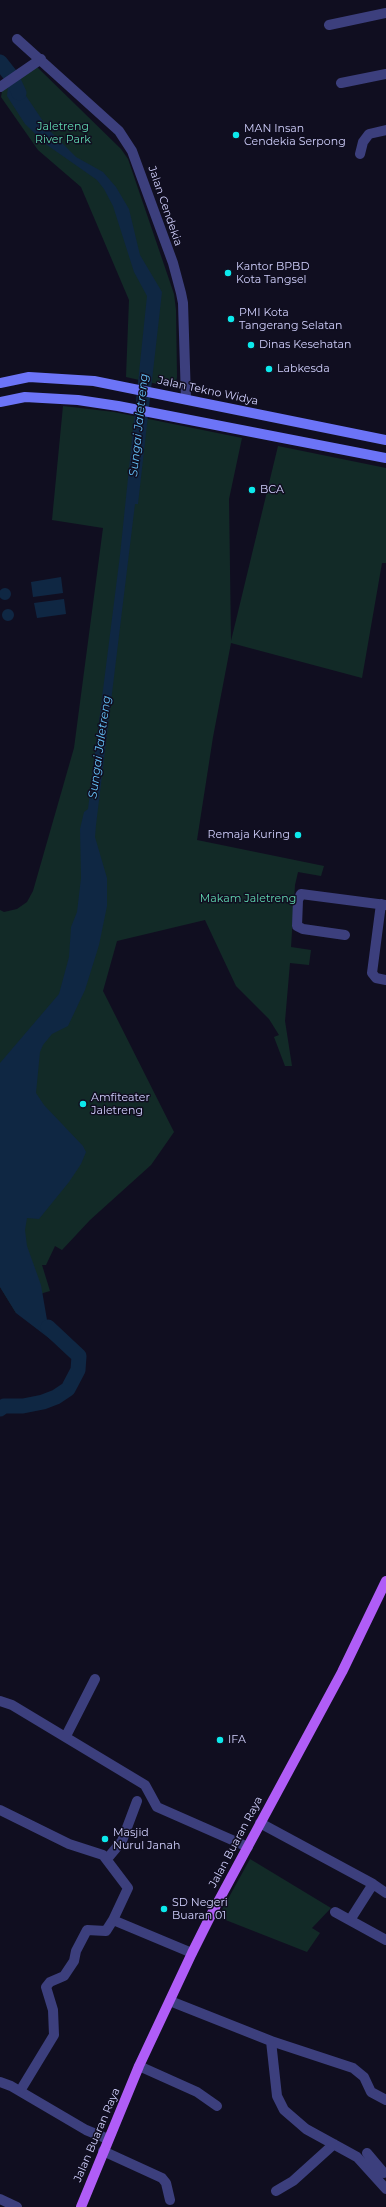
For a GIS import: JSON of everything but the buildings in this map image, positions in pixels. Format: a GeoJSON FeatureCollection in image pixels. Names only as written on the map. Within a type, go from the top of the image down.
{"type":"FeatureCollection","features":[{"type":"Feature","properties":{"kind":"main road","name":"Jalan Tekno Widya"},"geometry":{"type":"LineString","coordinates":[[0,383],[29,377],[83,380],[124,386],[386,440]]}},
{"type":"Feature","properties":{"kind":"main road"},"geometry":{"type":"LineString","coordinates":[[0,402],[25,398],[78,400],[118,406],[386,458]]}},
{"type":"Feature","properties":{"kind":"main road","name":"Jalan Buaran Raya"},"geometry":{"type":"LineString","coordinates":[[81,2207],[139,2066],[192,1953],[260,1823],[382,1598],[386,1581]]}},
{"type":"Feature","properties":{"kind":"street"},"geometry":{"type":"LineString","coordinates":[[329,25],[386,13]]}},
{"type":"Feature","properties":{"kind":"street","name":"Jalan Cendekia"},"geometry":{"type":"LineString","coordinates":[[17,39],[41,59],[87,105],[118,131],[132,151],[173,263],[181,293],[183,303],[186,399]]}},
{"type":"Feature","properties":{"kind":"street"},"geometry":{"type":"LineString","coordinates":[[4,84],[41,59]]}},
{"type":"Feature","properties":{"kind":"street"},"geometry":{"type":"LineString","coordinates":[[341,83],[386,74]]}},
{"type":"Feature","properties":{"kind":"street"},"geometry":{"type":"LineString","coordinates":[[360,154],[363,142],[369,134],[386,130]]}},
{"type":"Feature","properties":{"kind":"street"},"geometry":{"type":"LineString","coordinates":[[345,935],[303,929],[297,926],[298,900],[301,894],[383,905],[372,974],[376,978],[386,980]]}},
{"type":"Feature","properties":{"kind":"street"},"geometry":{"type":"LineString","coordinates":[[66,1736],[95,1679]]}},
{"type":"Feature","properties":{"kind":"street"},"geometry":{"type":"LineString","coordinates":[[0,1701],[12,1704],[145,1785],[157,1807],[248,1847]]}},
{"type":"Feature","properties":{"kind":"street"},"geometry":{"type":"LineString","coordinates":[[108,1859],[122,1841],[137,1801]]}},
{"type":"Feature","properties":{"kind":"street"},"geometry":{"type":"LineString","coordinates":[[0,1810],[69,1844],[98,1852],[108,1859],[128,1888],[113,1920],[106,1931],[87,1930],[76,1951],[74,1961],[64,1976],[50,1982],[46,1987],[53,2010],[54,2035],[20,2091]]}},
{"type":"Feature","properties":{"kind":"street"},"geometry":{"type":"LineString","coordinates":[[260,1823],[373,1884],[386,1893]]}},
{"type":"Feature","properties":{"kind":"street"},"geometry":{"type":"LineString","coordinates":[[350,1920],[373,1884]]}},
{"type":"Feature","properties":{"kind":"street"},"geometry":{"type":"LineString","coordinates":[[335,1912],[386,1940]]}},
{"type":"Feature","properties":{"kind":"street"},"geometry":{"type":"LineString","coordinates":[[113,1920],[192,1953]]}},
{"type":"Feature","properties":{"kind":"street"},"geometry":{"type":"LineString","coordinates":[[170,2001],[271,2040],[353,2068],[364,2077],[371,2092],[386,2100]]}},
{"type":"Feature","properties":{"kind":"street"},"geometry":{"type":"LineString","coordinates":[[271,2040],[279,2102],[289,2115],[306,2129],[357,2157],[382,2174]]}},
{"type":"Feature","properties":{"kind":"street"},"geometry":{"type":"LineString","coordinates":[[139,2066],[197,2092],[217,2106]]}},
{"type":"Feature","properties":{"kind":"street"},"geometry":{"type":"LineString","coordinates":[[0,2082],[20,2091],[86,2130],[108,2139]]}},
{"type":"Feature","properties":{"kind":"street"},"geometry":{"type":"LineString","coordinates":[[276,2191],[293,2181],[334,2144]]}},
{"type":"Feature","properties":{"kind":"street"},"geometry":{"type":"LineString","coordinates":[[103,2151],[162,2178],[166,2182],[170,2200]]}},
{"type":"Feature","properties":{"kind":"street"},"geometry":{"type":"LineString","coordinates":[[367,2154],[382,2174],[386,2189]]}},
{"type":"Feature","properties":{"kind":"street"},"geometry":{"type":"LineString","coordinates":[[0,2199],[17,2207]]}},
{"type":"Feature","properties":{"kind":"green space","name":"Jaletreng River Park"},"geometry":{"type":"Polygon","coordinates":[[[36,66],[121,149],[128,159],[174,294],[176,310],[177,377],[175,388],[126,377],[129,300],[81,187],[38,150],[1,97],[3,87],[36,66]]]}},
{"type":"Feature","properties":{"kind":"green space","name":"Makam Jaletreng"},"geometry":{"type":"Polygon","coordinates":[[[63,406],[114,412],[242,438],[229,499],[231,641],[278,446],[386,468],[386,563],[382,563],[362,678],[231,643],[213,737],[197,840],[324,866],[321,876],[298,872],[295,885],[291,947],[311,950],[309,965],[290,963],[285,1021],[292,1066],[285,1066],[274,1037],[279,1035],[269,1019],[236,986],[205,920],[117,941],[103,991],[174,1132],[151,1165],[90,1220],[62,1250],[55,1246],[46,1265],[42,1265],[50,1291],[43,1293],[16,1313],[0,1287],[0,910],[4,912],[17,909],[27,902],[33,891],[74,748],[103,528],[52,520],[63,406]]]}},
{"type":"Feature","properties":{"kind":"green space"},"geometry":{"type":"Polygon","coordinates":[[[250,1859],[331,1908],[312,1928],[320,1933],[307,1952],[218,1917],[250,1859]]]}},
{"type":"Feature","properties":{"kind":"water"},"geometry":{"type":"Polygon","coordinates":[[[16,74],[22,90],[49,130],[76,157],[103,172],[116,187],[129,209],[140,255],[162,292],[138,504],[135,504],[96,825],[95,837],[107,878],[107,906],[99,945],[85,990],[68,1026],[52,1034],[43,1045],[40,1052],[36,1093],[44,1105],[83,1146],[86,1152],[81,1164],[69,1182],[39,1219],[27,1218],[25,1230],[27,1246],[41,1285],[47,1320],[66,1338],[54,1342],[16,1313],[0,1287],[0,1063],[59,994],[69,957],[71,927],[77,912],[81,878],[80,829],[84,812],[88,809],[120,555],[147,296],[134,272],[113,206],[104,189],[97,180],[47,145],[25,124],[7,96],[9,78],[16,74]]]}},
{"type":"Feature","properties":{"kind":"water"},"geometry":{"type":"Polygon","coordinates":[[[61,577],[63,593],[33,597],[31,582],[61,577]]]}},
{"type":"Feature","properties":{"kind":"water"},"geometry":{"type":"Polygon","coordinates":[[[5,588],[9,590],[11,594],[9,598],[5,600],[1,598],[-1,594],[1,590],[5,588]]]}},
{"type":"Feature","properties":{"kind":"water"},"geometry":{"type":"Polygon","coordinates":[[[64,599],[66,614],[37,618],[34,603],[64,599]]]}},
{"type":"Feature","properties":{"kind":"water"},"geometry":{"type":"Polygon","coordinates":[[[8,609],[12,611],[14,615],[12,619],[8,621],[4,619],[2,615],[4,611],[8,609]]]}},
{"type":"Feature","properties":{"kind":"waterway","name":"Sungai Jaletreng"},"geometry":{"type":"LineString","coordinates":[[0,62],[11,76],[19,93]]}},
{"type":"Feature","properties":{"kind":"waterway","name":"Sungai Jaletreng"},"geometry":{"type":"LineString","coordinates":[[0,1409],[4,1406],[23,1406],[43,1402],[56,1397],[68,1389],[78,1370],[79,1356],[48,1327]]}},
{"type":"Feature","properties":{"kind":"place","name":"MAN Insan Cendekia Serpong"},"geometry":{"type":"Point","coordinates":[236,135]}},
{"type":"Feature","properties":{"kind":"place","name":"Kantor BPBD Kota Tangsel"},"geometry":{"type":"Point","coordinates":[228,273]}},
{"type":"Feature","properties":{"kind":"place","name":"PMI Kota Tangerang Selatan"},"geometry":{"type":"Point","coordinates":[231,319]}},
{"type":"Feature","properties":{"kind":"place","name":"Dinas Kesehatan"},"geometry":{"type":"Point","coordinates":[251,345]}},
{"type":"Feature","properties":{"kind":"place","name":"Labkesda"},"geometry":{"type":"Point","coordinates":[269,369]}},
{"type":"Feature","properties":{"kind":"place","name":"BCA"},"geometry":{"type":"Point","coordinates":[252,490]}},
{"type":"Feature","properties":{"kind":"place","name":"Remaja Kuring"},"geometry":{"type":"Point","coordinates":[298,835]}},
{"type":"Feature","properties":{"kind":"place","name":"Amfiteater Jaletreng"},"geometry":{"type":"Point","coordinates":[83,1104]}},
{"type":"Feature","properties":{"kind":"place","name":"IFA"},"geometry":{"type":"Point","coordinates":[220,1740]}},
{"type":"Feature","properties":{"kind":"place","name":"Masjid Nurul Janah"},"geometry":{"type":"Point","coordinates":[105,1839]}},
{"type":"Feature","properties":{"kind":"place","name":"SD Negeri Buaran 01"},"geometry":{"type":"Point","coordinates":[164,1909]}}]}
